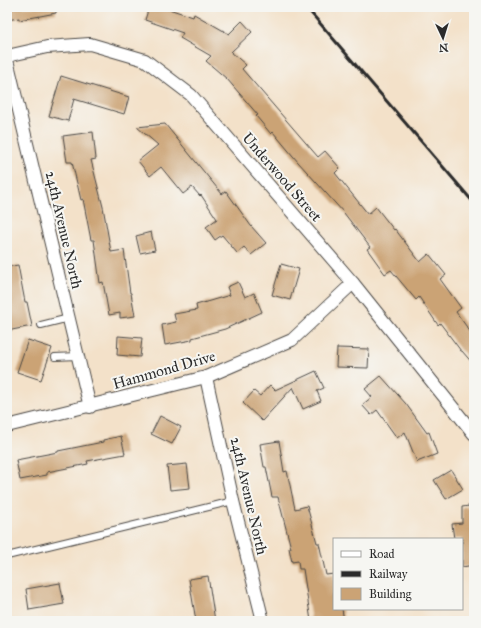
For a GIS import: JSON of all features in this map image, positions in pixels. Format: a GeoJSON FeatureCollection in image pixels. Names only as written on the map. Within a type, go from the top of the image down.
{"type":"FeatureCollection","features":[{"type":"Feature","properties":{"kind":"street","name":"Underwood Street"},"geometry":{"type":"LineString","coordinates":[[7,56],[47,47],[90,44],[145,60],[191,95],[353,283],[474,434]]}},
{"type":"Feature","properties":{"kind":"street","name":"24th Avenue North"},"geometry":{"type":"LineString","coordinates":[[7,60],[90,407]]}},
{"type":"Feature","properties":{"kind":"street","name":"Hammond Drive"},"geometry":{"type":"LineString","coordinates":[[7,426],[90,407],[206,377],[292,340],[353,283]]}},
{"type":"Feature","properties":{"kind":"street","name":"24th Avenue North"},"geometry":{"type":"LineString","coordinates":[[206,377],[233,500],[263,621]]}},
{"type":"Feature","properties":{"kind":"lane"},"geometry":{"type":"LineString","coordinates":[[41,325],[69,318]]}},
{"type":"Feature","properties":{"kind":"lane"},"geometry":{"type":"LineString","coordinates":[[55,357],[78,356]]}},
{"type":"Feature","properties":{"kind":"lane"},"geometry":{"type":"LineString","coordinates":[[7,556],[233,500]]}},
{"type":"Feature","properties":{"kind":"building"},"geometry":{"type":"Polygon","coordinates":[[[7,7],[56,7],[56,13],[19,20],[19,18],[7,20],[7,7]]]}},
{"type":"Feature","properties":{"kind":"building"},"geometry":{"type":"Polygon","coordinates":[[[149,7],[163,7],[193,17],[194,14],[229,34],[242,21],[252,32],[231,52],[246,65],[242,69],[318,157],[325,151],[340,168],[335,173],[368,214],[376,207],[420,262],[429,254],[446,275],[440,279],[461,308],[456,312],[474,337],[474,365],[461,351],[440,323],[438,325],[419,297],[416,300],[391,270],[385,274],[367,249],[370,247],[344,213],[273,132],[271,134],[256,116],[258,115],[227,79],[206,61],[211,56],[180,38],[183,33],[145,20],[149,7]]]}},
{"type":"Feature","properties":{"kind":"building"},"geometry":{"type":"Polygon","coordinates":[[[61,76],[129,97],[124,114],[74,99],[68,121],[49,116],[61,76]]]}},
{"type":"Feature","properties":{"kind":"building"},"geometry":{"type":"Polygon","coordinates":[[[165,124],[222,194],[226,191],[251,226],[266,243],[251,255],[244,247],[237,253],[222,235],[215,240],[206,227],[217,219],[201,195],[200,196],[192,187],[183,194],[161,167],[150,176],[138,161],[158,145],[137,127],[165,124]]]}},
{"type":"Feature","properties":{"kind":"building"},"geometry":{"type":"Polygon","coordinates":[[[93,132],[96,159],[91,160],[103,207],[111,252],[124,250],[135,316],[120,318],[120,313],[109,315],[103,282],[100,283],[94,240],[91,240],[83,199],[81,200],[72,162],[67,162],[63,136],[93,132]]]}},
{"type":"Feature","properties":{"kind":"building"},"geometry":{"type":"Polygon","coordinates":[[[151,232],[155,250],[140,253],[136,236],[151,232]]]}},
{"type":"Feature","properties":{"kind":"building"},"geometry":{"type":"Polygon","coordinates":[[[281,264],[299,269],[290,300],[272,295],[281,264]]]}},
{"type":"Feature","properties":{"kind":"building"},"geometry":{"type":"Polygon","coordinates":[[[18,265],[25,302],[27,302],[32,326],[7,331],[7,267],[18,265]]]}},
{"type":"Feature","properties":{"kind":"building"},"geometry":{"type":"Polygon","coordinates":[[[238,282],[245,297],[254,293],[262,312],[225,329],[192,338],[192,340],[165,345],[162,325],[176,322],[174,314],[197,310],[196,305],[230,295],[227,287],[238,282]]]}},
{"type":"Feature","properties":{"kind":"building"},"geometry":{"type":"Polygon","coordinates":[[[118,336],[142,338],[140,357],[117,355],[118,336]]]}},
{"type":"Feature","properties":{"kind":"building"},"geometry":{"type":"Polygon","coordinates":[[[28,340],[52,348],[41,380],[17,372],[28,340]]]}},
{"type":"Feature","properties":{"kind":"building"},"geometry":{"type":"Polygon","coordinates":[[[337,348],[369,349],[368,368],[336,367],[337,348]]]}},
{"type":"Feature","properties":{"kind":"building"},"geometry":{"type":"Polygon","coordinates":[[[316,371],[324,388],[317,391],[321,401],[303,409],[293,387],[262,421],[243,403],[254,391],[260,396],[270,385],[275,390],[316,371]]]}},
{"type":"Feature","properties":{"kind":"building"},"geometry":{"type":"Polygon","coordinates":[[[381,376],[406,404],[427,433],[429,432],[437,454],[417,462],[405,432],[397,438],[377,410],[371,415],[362,405],[372,397],[365,389],[381,376]]]}},
{"type":"Feature","properties":{"kind":"building"},"geometry":{"type":"Polygon","coordinates":[[[160,416],[181,427],[172,444],[151,434],[160,416]]]}},
{"type":"Feature","properties":{"kind":"building"},"geometry":{"type":"Polygon","coordinates":[[[121,436],[125,454],[87,461],[88,464],[47,472],[47,475],[20,480],[16,460],[103,442],[103,440],[121,436]]]}},
{"type":"Feature","properties":{"kind":"building"},"geometry":{"type":"Polygon","coordinates":[[[279,441],[284,472],[287,471],[295,509],[307,506],[317,543],[319,543],[326,575],[333,574],[333,610],[342,610],[344,621],[311,621],[303,569],[299,569],[298,561],[292,562],[289,548],[291,548],[278,497],[272,497],[260,444],[279,441]]]}},
{"type":"Feature","properties":{"kind":"building"},"geometry":{"type":"Polygon","coordinates":[[[187,464],[190,488],[170,490],[167,466],[187,464]]]}},
{"type":"Feature","properties":{"kind":"building"},"geometry":{"type":"Polygon","coordinates":[[[451,470],[463,489],[446,499],[434,480],[451,470]]]}},
{"type":"Feature","properties":{"kind":"building"},"geometry":{"type":"Polygon","coordinates":[[[469,506],[474,537],[474,565],[463,567],[463,538],[454,538],[452,524],[462,523],[462,507],[469,506]]]}},
{"type":"Feature","properties":{"kind":"building"},"geometry":{"type":"Polygon","coordinates":[[[208,576],[215,621],[196,621],[189,579],[208,576]]]}},
{"type":"Feature","properties":{"kind":"building"},"geometry":{"type":"Polygon","coordinates":[[[60,583],[64,604],[29,610],[26,589],[60,583]]]}},
{"type":"Feature","properties":{"kind":"railway"},"geometry":{"type":"LineString","coordinates":[[306,7],[474,203]]}}]}
